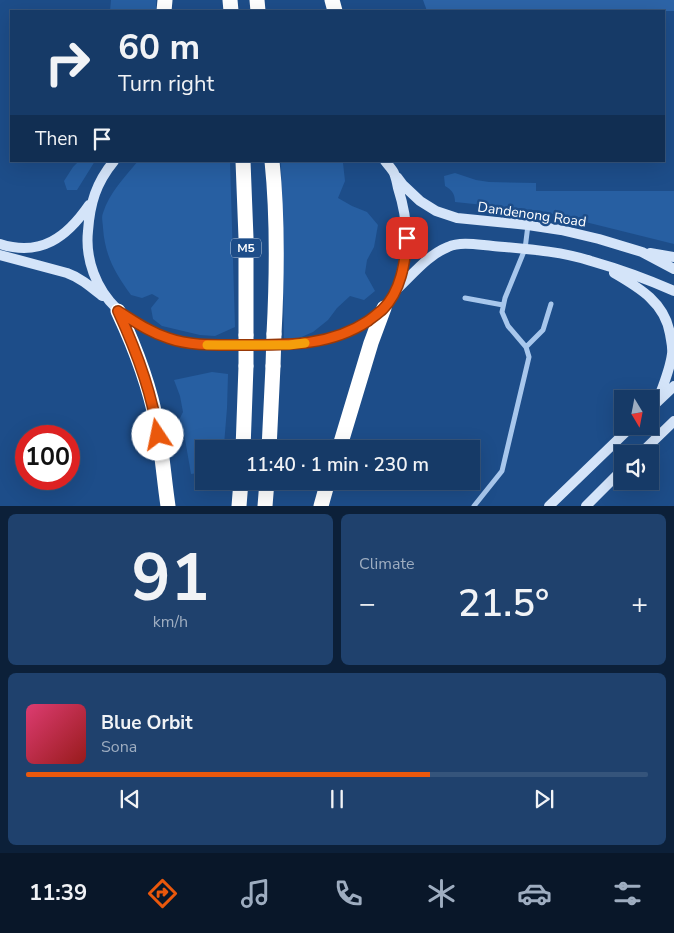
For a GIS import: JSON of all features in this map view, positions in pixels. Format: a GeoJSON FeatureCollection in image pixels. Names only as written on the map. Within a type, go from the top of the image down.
{"type":"FeatureCollection","features":[{"type":"Feature","properties":{"kind":"highway","name":"M5"},"geometry":{"type":"LineString","coordinates":[[243,162],[246,238],[246,366],[243,440]]}},
{"type":"Feature","properties":{"kind":"highway","name":"M5"},"geometry":{"type":"LineString","coordinates":[[269,440],[276,283],[276,230],[272,162]]}},
{"type":"Feature","properties":{"kind":"highway"},"geometry":{"type":"LineString","coordinates":[[113,306],[128,333],[153,408],[168,506]]}},
{"type":"Feature","properties":{"kind":"highway"},"geometry":{"type":"LineString","coordinates":[[342,440],[384,308]]}},
{"type":"Feature","properties":{"kind":"highway"},"geometry":{"type":"LineString","coordinates":[[240,506],[241,490]]}},
{"type":"Feature","properties":{"kind":"highway"},"geometry":{"type":"LineString","coordinates":[[265,506],[266,490]]}},
{"type":"Feature","properties":{"kind":"highway"},"geometry":{"type":"LineString","coordinates":[[321,506],[325,490]]}},
{"type":"Feature","properties":{"kind":"main road"},"geometry":{"type":"LineString","coordinates":[[0,244],[17,248],[29,248],[50,243],[68,232],[80,219],[92,201],[100,182],[113,162]]}},
{"type":"Feature","properties":{"kind":"main road"},"geometry":{"type":"LineString","coordinates":[[386,162],[394,174],[407,227],[406,248],[398,289]]}},
{"type":"Feature","properties":{"kind":"main road","name":"Dandenong Road"},"geometry":{"type":"LineString","coordinates":[[394,174],[420,201],[436,211],[457,218],[528,225],[599,239],[642,252],[674,269]]}},
{"type":"Feature","properties":{"kind":"main road"},"geometry":{"type":"LineString","coordinates":[[92,201],[88,220],[88,255],[99,286],[113,306]]}},
{"type":"Feature","properties":{"kind":"main road"},"geometry":{"type":"LineString","coordinates":[[0,256],[77,277],[113,306],[152,332],[168,339],[207,345],[289,345],[316,342],[340,335],[363,324],[384,308],[398,289],[434,254],[452,245],[473,244],[559,254],[594,262],[652,281],[674,291]]}},
{"type":"Feature","properties":{"kind":"main road"},"geometry":{"type":"LineString","coordinates":[[642,252],[674,257]]}},
{"type":"Feature","properties":{"kind":"main road"},"geometry":{"type":"LineString","coordinates":[[594,262],[631,283],[650,297],[662,311],[669,325],[672,352],[669,368],[659,393]]}},
{"type":"Feature","properties":{"kind":"main road"},"geometry":{"type":"LineString","coordinates":[[659,401],[674,386]]}},
{"type":"Feature","properties":{"kind":"main road"},"geometry":{"type":"LineString","coordinates":[[649,445],[674,421]]}},
{"type":"Feature","properties":{"kind":"main road"},"geometry":{"type":"LineString","coordinates":[[549,506],[623,435]]}},
{"type":"Feature","properties":{"kind":"main road"},"geometry":{"type":"LineString","coordinates":[[586,506],[614,478]]}},
{"type":"Feature","properties":{"kind":"street"},"geometry":{"type":"LineString","coordinates":[[474,506],[502,471],[529,357],[526,347],[508,326],[502,312],[505,298],[525,249],[528,225]]}},
{"type":"Feature","properties":{"kind":"street"},"geometry":{"type":"LineString","coordinates":[[465,298],[504,305]]}},
{"type":"Feature","properties":{"kind":"street"},"geometry":{"type":"LineString","coordinates":[[526,347],[543,330],[551,304]]}},
{"type":"Feature","properties":{"kind":"shaded area"},"geometry":{"type":"Polygon","coordinates":[[[111,0],[156,0],[156,10],[110,10],[111,0]]]}},
{"type":"Feature","properties":{"kind":"shaded area"},"geometry":{"type":"Polygon","coordinates":[[[78,162],[94,162],[77,190],[67,190],[64,181],[78,162]]]}},
{"type":"Feature","properties":{"kind":"shaded area"},"geometry":{"type":"Polygon","coordinates":[[[137,162],[230,162],[235,327],[215,336],[200,335],[162,326],[153,319],[151,308],[159,298],[152,294],[142,298],[131,295],[116,272],[109,256],[104,238],[102,218],[113,192],[137,162]]]}},
{"type":"Feature","properties":{"kind":"shaded area"},"geometry":{"type":"Polygon","coordinates":[[[281,162],[342,162],[345,181],[338,198],[367,212],[378,225],[374,247],[367,260],[365,273],[375,291],[364,300],[350,296],[328,320],[313,332],[299,338],[284,339],[281,162]]]}},
{"type":"Feature","properties":{"kind":"shaded area"},"geometry":{"type":"Polygon","coordinates":[[[455,173],[489,182],[536,183],[536,191],[674,191],[674,244],[541,211],[455,202],[453,192],[445,186],[444,176],[455,173]]]}},
{"type":"Feature","properties":{"kind":"shaded area"},"geometry":{"type":"Polygon","coordinates":[[[212,372],[228,374],[224,440],[195,440],[195,473],[191,474],[185,439],[179,420],[183,412],[174,380],[212,372]]]}},
{"type":"Feature","properties":{"kind":"building"},"geometry":{"type":"Polygon","coordinates":[[[423,0],[674,0],[674,11],[427,10],[423,0]]]}},
{"type":"Feature","properties":{"kind":"slow traffic"},"geometry":{"type":"LineString","coordinates":[[207,345],[289,345],[305,343]]}},
{"type":"Feature","properties":{"kind":"route"},"geometry":{"type":"LineString","coordinates":[[158,435],[148,389],[118,311],[152,332],[168,339],[186,343],[207,345],[289,345],[328,339],[363,324],[384,308],[398,289],[407,238]]}}]}
